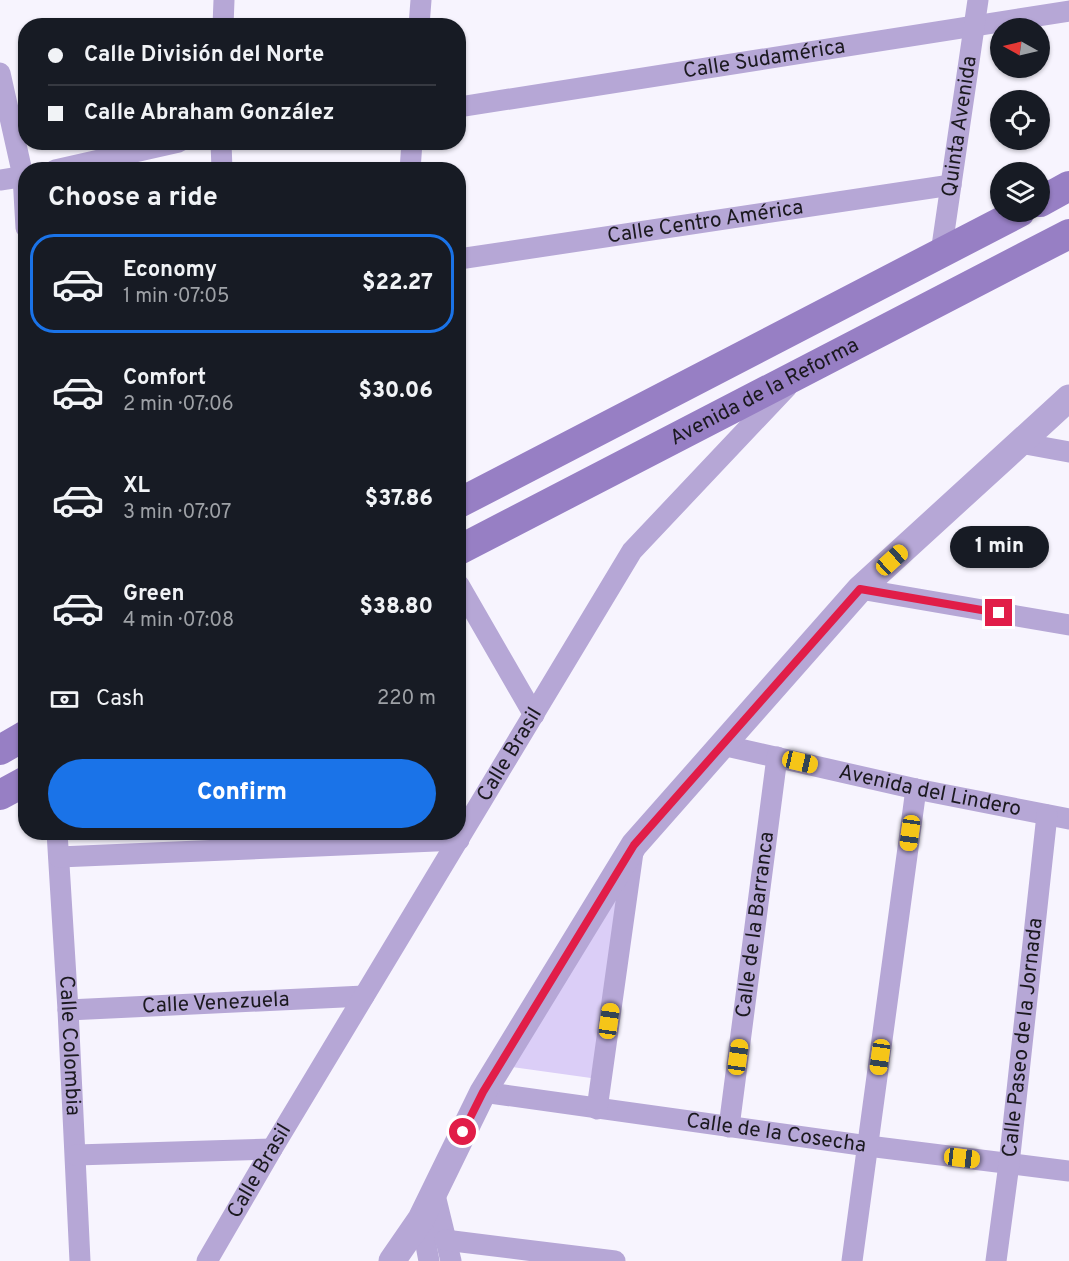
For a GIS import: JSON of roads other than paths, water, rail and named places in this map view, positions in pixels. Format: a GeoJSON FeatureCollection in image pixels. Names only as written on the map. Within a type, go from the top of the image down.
{"type":"FeatureCollection","features":[{"type":"Feature","properties":{"kind":"main road"},"geometry":{"type":"LineString","coordinates":[[1050,196],[1069,186]]}},
{"type":"Feature","properties":{"kind":"main road","name":"Avenida de la Reforma"},"geometry":{"type":"LineString","coordinates":[[466,499],[1001,222]]}},
{"type":"Feature","properties":{"kind":"main road","name":"Avenida de la Reforma"},"geometry":{"type":"LineString","coordinates":[[466,546],[1069,234]]}},
{"type":"Feature","properties":{"kind":"main road"},"geometry":{"type":"LineString","coordinates":[[0,750],[18,740]]}},
{"type":"Feature","properties":{"kind":"main road"},"geometry":{"type":"LineString","coordinates":[[0,795],[18,785]]}},
{"type":"Feature","properties":{"kind":"street"},"geometry":{"type":"LineString","coordinates":[[223,18],[224,0]]}},
{"type":"Feature","properties":{"kind":"street"},"geometry":{"type":"LineString","coordinates":[[420,18],[421,0]]}},
{"type":"Feature","properties":{"kind":"street","name":"Quinta Avenida"},"geometry":{"type":"LineString","coordinates":[[941,253],[978,0]]}},
{"type":"Feature","properties":{"kind":"street","name":"Calle Sudamérica"},"geometry":{"type":"LineString","coordinates":[[466,106],[1069,11]]}},
{"type":"Feature","properties":{"kind":"street"},"geometry":{"type":"LineString","coordinates":[[0,73],[21,162]]}},
{"type":"Feature","properties":{"kind":"street"},"geometry":{"type":"LineString","coordinates":[[90,162],[144,150]]}},
{"type":"Feature","properties":{"kind":"street"},"geometry":{"type":"LineString","coordinates":[[0,180],[18,177]]}},
{"type":"Feature","properties":{"kind":"street","name":"Calle Centro América"},"geometry":{"type":"LineString","coordinates":[[466,258],[951,185]]}},
{"type":"Feature","properties":{"kind":"street","name":"Calle Brasil"},"geometry":{"type":"LineString","coordinates":[[466,828],[632,551],[800,373]]}},
{"type":"Feature","properties":{"kind":"street"},"geometry":{"type":"LineString","coordinates":[[392,1261],[421,1219],[483,1092],[634,845],[860,589],[1069,398]]}},
{"type":"Feature","properties":{"kind":"street"},"geometry":{"type":"LineString","coordinates":[[1020,443],[1069,452]]}},
{"type":"Feature","properties":{"kind":"street"},"geometry":{"type":"LineString","coordinates":[[860,589],[1069,626]]}},
{"type":"Feature","properties":{"kind":"street"},"geometry":{"type":"LineString","coordinates":[[466,597],[534,715]]}},
{"type":"Feature","properties":{"kind":"street","name":"Avenida del Lindero"},"geometry":{"type":"LineString","coordinates":[[722,745],[916,789],[1069,819]]}},
{"type":"Feature","properties":{"kind":"street","name":"Calle de la Barranca"},"geometry":{"type":"LineString","coordinates":[[729,1127],[777,757]]}},
{"type":"Feature","properties":{"kind":"street"},"geometry":{"type":"LineString","coordinates":[[852,1261],[916,789]]}},
{"type":"Feature","properties":{"kind":"street","name":"Calle Paseo de la Jornada"},"geometry":{"type":"LineString","coordinates":[[996,1261],[1010,1164],[1047,815]]}},
{"type":"Feature","properties":{"kind":"street","name":"Calle Colombia"},"geometry":{"type":"LineString","coordinates":[[58,840],[80,1261]]}},
{"type":"Feature","properties":{"kind":"street"},"geometry":{"type":"LineString","coordinates":[[59,857],[459,840]]}},
{"type":"Feature","properties":{"kind":"street","name":"Calle Brasil"},"geometry":{"type":"LineString","coordinates":[[207,1261],[459,840]]}},
{"type":"Feature","properties":{"kind":"street"},"geometry":{"type":"LineString","coordinates":[[597,1109],[634,845]]}},
{"type":"Feature","properties":{"kind":"street","name":"Calle Venezuela"},"geometry":{"type":"LineString","coordinates":[[68,1010],[364,996]]}},
{"type":"Feature","properties":{"kind":"street","name":"Calle de la Cosecha"},"geometry":{"type":"LineString","coordinates":[[483,1092],[867,1146],[1069,1171]]}},
{"type":"Feature","properties":{"kind":"street"},"geometry":{"type":"LineString","coordinates":[[76,1155],[272,1149]]}},
{"type":"Feature","properties":{"kind":"street"},"geometry":{"type":"LineString","coordinates":[[434,1191],[451,1261]]}},
{"type":"Feature","properties":{"kind":"street"},"geometry":{"type":"LineString","coordinates":[[421,1219],[429,1261]]}},
{"type":"Feature","properties":{"kind":"street"},"geometry":{"type":"LineString","coordinates":[[445,1240],[615,1261]]}}]}
